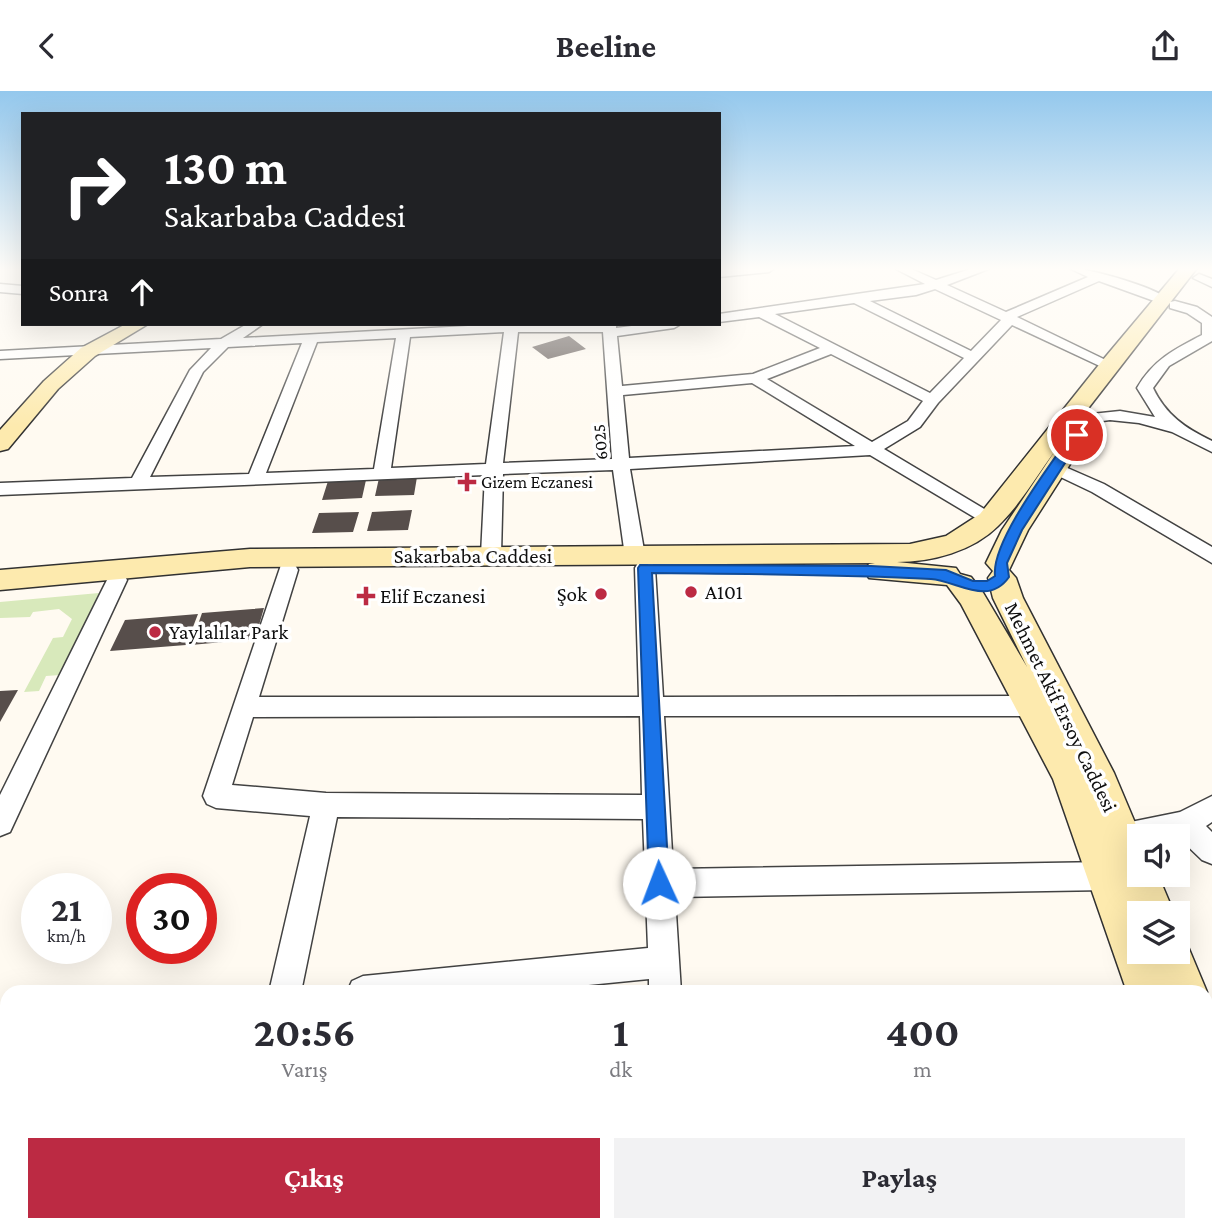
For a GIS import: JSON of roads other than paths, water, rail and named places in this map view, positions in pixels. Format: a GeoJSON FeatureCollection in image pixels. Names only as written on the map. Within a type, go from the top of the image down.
{"type":"FeatureCollection","features":[{"type":"Feature","properties":{"kind":"main road","name":"Sakarbaba Caddesi"},"geometry":{"type":"LineString","coordinates":[[0,593],[117,580],[288,570],[909,553],[950,544],[989,520],[1109,365],[1151,321]]}},
{"type":"Feature","properties":{"kind":"main road","name":"Sakarbaba Caddesi"},"geometry":{"type":"LineString","coordinates":[[0,580],[250,558],[491,555],[871,571],[954,579],[982,587],[990,586],[1001,570],[1015,530],[1155,321]]}},
{"type":"Feature","properties":{"kind":"main road"},"geometry":{"type":"LineString","coordinates":[[0,444],[51,385],[88,352],[135,326]]}},
{"type":"Feature","properties":{"kind":"main road"},"geometry":{"type":"LineString","coordinates":[[954,579],[936,561],[939,549],[950,544],[986,550],[1001,570]]}},
{"type":"Feature","properties":{"kind":"main road","name":"Mehmet Akif Ersoy Caddesi"},"geometry":{"type":"LineString","coordinates":[[1001,570],[1008,598],[1101,784],[1148,901]]}},
{"type":"Feature","properties":{"kind":"main road"},"geometry":{"type":"LineString","coordinates":[[871,571],[921,582],[951,600],[993,635]]}},
{"type":"Feature","properties":{"kind":"main road","name":"Mehmet Akif Ersoy Caddesi"},"geometry":{"type":"LineString","coordinates":[[954,579],[993,635],[1070,775],[1146,985]]}},
{"type":"Feature","properties":{"kind":"main road"},"geometry":{"type":"LineString","coordinates":[[1174,964],[1182,985]]}},
{"type":"Feature","properties":{"kind":"street"},"geometry":{"type":"LineString","coordinates":[[778,321],[932,400]]}},
{"type":"Feature","properties":{"kind":"street"},"geometry":{"type":"LineString","coordinates":[[900,321],[973,357]]}},
{"type":"Feature","properties":{"kind":"street"},"geometry":{"type":"LineString","coordinates":[[0,489],[621,464],[871,450],[914,424],[932,400],[1005,321]]}},
{"type":"Feature","properties":{"kind":"street"},"geometry":{"type":"LineString","coordinates":[[1015,321],[1109,365]]}},
{"type":"Feature","properties":{"kind":"street"},"geometry":{"type":"LineString","coordinates":[[1182,433],[1154,410],[1144,388],[1152,372],[1168,358],[1209,337],[1211,321]]}},
{"type":"Feature","properties":{"kind":"street"},"geometry":{"type":"LineString","coordinates":[[139,482],[197,370],[223,344],[253,326]]}},
{"type":"Feature","properties":{"kind":"street"},"geometry":{"type":"LineString","coordinates":[[0,355],[512,326],[642,326]]}},
{"type":"Feature","properties":{"kind":"street"},"geometry":{"type":"LineString","coordinates":[[491,555],[494,468],[512,326]]}},
{"type":"Feature","properties":{"kind":"street","name":"6025"},"geometry":{"type":"LineString","coordinates":[[610,328],[621,464],[640,562],[651,707],[664,977]]}},
{"type":"Feature","properties":{"kind":"street"},"geometry":{"type":"LineString","coordinates":[[383,472],[404,334]]}},
{"type":"Feature","properties":{"kind":"street"},"geometry":{"type":"LineString","coordinates":[[256,477],[312,339]]}},
{"type":"Feature","properties":{"kind":"street"},"geometry":{"type":"LineString","coordinates":[[615,391],[755,378],[831,349]]}},
{"type":"Feature","properties":{"kind":"street"},"geometry":{"type":"LineString","coordinates":[[755,378],[989,520]]}},
{"type":"Feature","properties":{"kind":"street"},"geometry":{"type":"LineString","coordinates":[[1088,418],[1112,413],[1142,417],[1212,447]]}},
{"type":"Feature","properties":{"kind":"street"},"geometry":{"type":"LineString","coordinates":[[1056,468],[1098,488],[1212,556]]}},
{"type":"Feature","properties":{"kind":"street"},"geometry":{"type":"LineString","coordinates":[[288,570],[216,796],[326,804],[656,807]]}},
{"type":"Feature","properties":{"kind":"street"},"geometry":{"type":"LineString","coordinates":[[0,823],[117,580]]}},
{"type":"Feature","properties":{"kind":"street"},"geometry":{"type":"LineString","coordinates":[[243,707],[1032,706]]}},
{"type":"Feature","properties":{"kind":"street"},"geometry":{"type":"LineString","coordinates":[[287,985],[326,804]]}},
{"type":"Feature","properties":{"kind":"street"},"geometry":{"type":"LineString","coordinates":[[1185,824],[1212,808]]}},
{"type":"Feature","properties":{"kind":"street"},"geometry":{"type":"LineString","coordinates":[[1190,829],[1212,851]]}},
{"type":"Feature","properties":{"kind":"street"},"geometry":{"type":"LineString","coordinates":[[1121,835],[1127,834]]}},
{"type":"Feature","properties":{"kind":"street"},"geometry":{"type":"LineString","coordinates":[[659,883],[1107,877]]}},
{"type":"Feature","properties":{"kind":"street"},"geometry":{"type":"LineString","coordinates":[[503,985],[664,977]]}},
{"type":"Feature","properties":{"kind":"place","name":"Gizem Eczanesi"},"geometry":{"type":"Point","coordinates":[467,482]}},
{"type":"Feature","properties":{"kind":"place","name":"A101"},"geometry":{"type":"Point","coordinates":[691,592]}},
{"type":"Feature","properties":{"kind":"place","name":"Şok"},"geometry":{"type":"Point","coordinates":[601,594]}},
{"type":"Feature","properties":{"kind":"place","name":"Elif Eczanesi"},"geometry":{"type":"Point","coordinates":[366,596]}},
{"type":"Feature","properties":{"kind":"place","name":"Yaylalılar Park"},"geometry":{"type":"Point","coordinates":[155,632]}}]}
